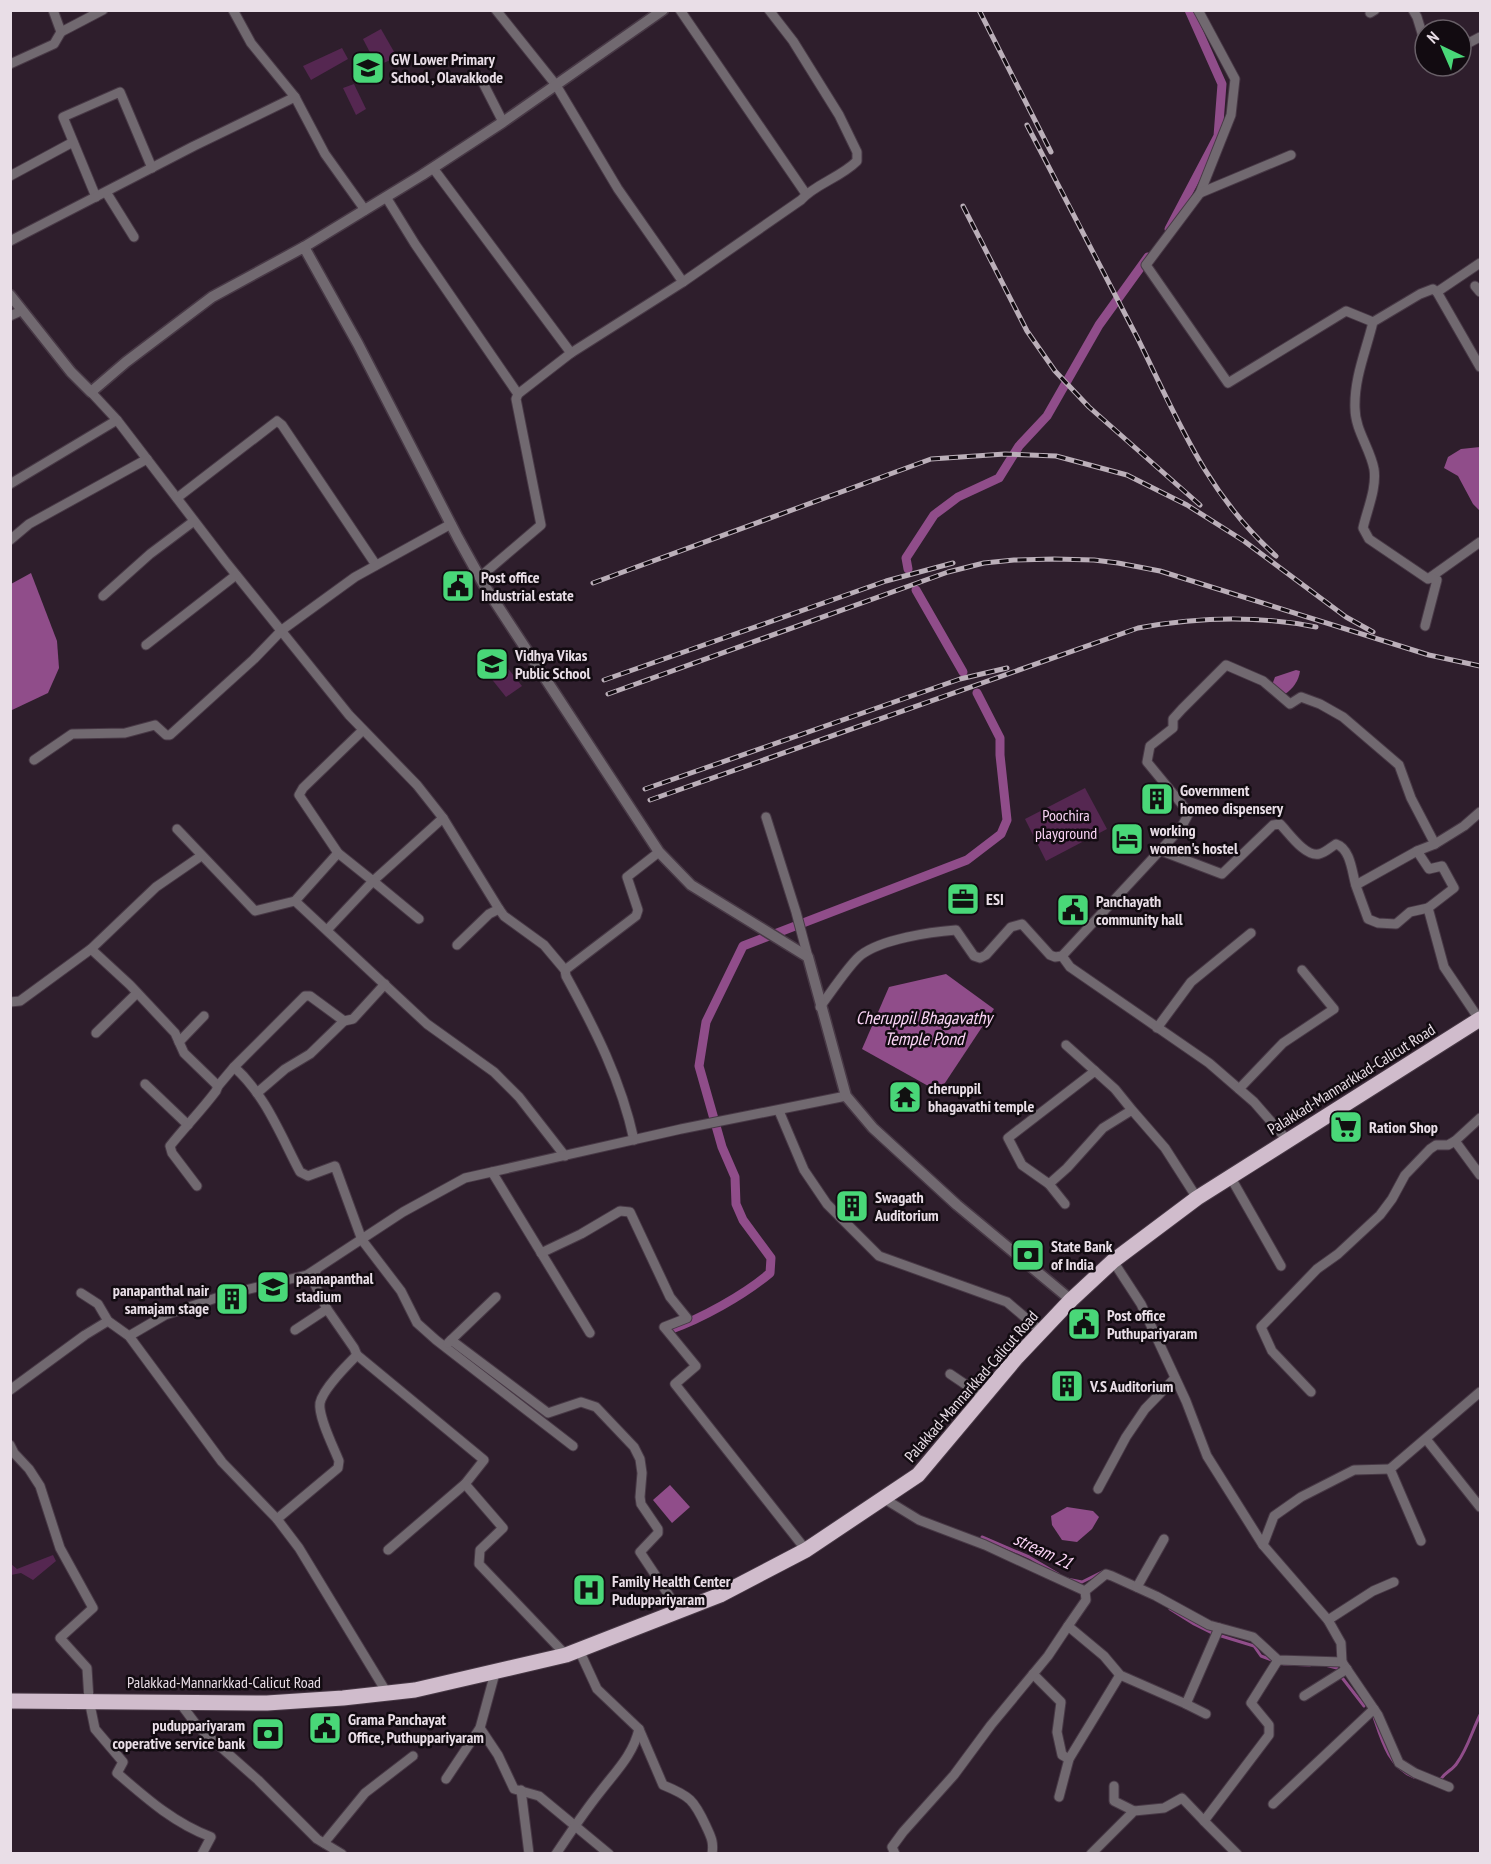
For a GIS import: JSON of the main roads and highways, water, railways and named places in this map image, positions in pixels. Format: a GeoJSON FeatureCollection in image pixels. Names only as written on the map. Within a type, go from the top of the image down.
{"type":"FeatureCollection","features":[{"type":"Feature","properties":{"kind":"highway","name":"Palakkad-Mannarkkad-Calicut Road"},"geometry":{"type":"LineString","coordinates":[[10,1701],[267,1703],[416,1690],[495,1673],[572,1652],[720,1595],[806,1550],[918,1475],[1041,1331],[1113,1261],[1197,1198],[1480,1019]]}},
{"type":"Feature","properties":{"kind":"water"},"geometry":{"type":"Polygon","coordinates":[[[1480,447],[1480,511],[1473,504],[1458,476],[1444,468],[1448,457],[1461,449],[1480,447]]]}},
{"type":"Feature","properties":{"kind":"water"},"geometry":{"type":"Polygon","coordinates":[[[31,573],[57,641],[59,668],[48,693],[12,710],[11,584],[31,573]]]}},
{"type":"Feature","properties":{"kind":"water"},"geometry":{"type":"Polygon","coordinates":[[[1296,670],[1300,671],[1297,681],[1285,694],[1272,685],[1275,677],[1296,670]]]}},
{"type":"Feature","properties":{"kind":"water","name":"Cheruppil Bhagavathy Temple Pond"},"geometry":{"type":"Polygon","coordinates":[[[946,974],[994,1009],[939,1092],[862,1049],[889,987],[946,974]]]}},
{"type":"Feature","properties":{"kind":"water"},"geometry":{"type":"Polygon","coordinates":[[[670,1485],[690,1507],[672,1523],[653,1500],[670,1485]]]}},
{"type":"Feature","properties":{"kind":"water"},"geometry":{"type":"Polygon","coordinates":[[[1067,1507],[1093,1511],[1099,1517],[1092,1529],[1077,1542],[1062,1540],[1052,1525],[1051,1516],[1067,1507]]]}},
{"type":"Feature","properties":{"kind":"waterway"},"geometry":{"type":"LineString","coordinates":[[1169,229],[1218,136],[1222,84],[1189,10]]}},
{"type":"Feature","properties":{"kind":"waterway"},"geometry":{"type":"LineString","coordinates":[[908,569],[906,558],[934,515],[958,497],[999,478],[1019,446],[1047,416],[1099,325],[1148,257]]}},
{"type":"Feature","properties":{"kind":"waterway"},"geometry":{"type":"LineString","coordinates":[[916,590],[963,672]]}},
{"type":"Feature","properties":{"kind":"waterway"},"geometry":{"type":"LineString","coordinates":[[669,1330],[722,1306],[770,1273],[771,1258],[743,1220],[736,1204],[735,1177],[722,1147],[699,1066],[706,1022],[743,946],[967,860],[1001,834],[1007,820],[1000,738],[977,693]]}},
{"type":"Feature","properties":{"kind":"waterway","name":"stream 21"},"geometry":{"type":"LineString","coordinates":[[982,1537],[1029,1557],[1058,1574]]}},
{"type":"Feature","properties":{"kind":"waterway","name":"stream 21"},"geometry":{"type":"LineString","coordinates":[[1067,1579],[1082,1582],[1102,1572]]}},
{"type":"Feature","properties":{"kind":"waterway","name":"stream 21"},"geometry":{"type":"LineString","coordinates":[[1170,1609],[1214,1634]]}},
{"type":"Feature","properties":{"kind":"waterway","name":"stream 21"},"geometry":{"type":"LineString","coordinates":[[1218,1635],[1254,1646],[1261,1656],[1272,1660]]}},
{"type":"Feature","properties":{"kind":"waterway","name":"stream 21"},"geometry":{"type":"LineString","coordinates":[[1284,1664],[1310,1665]]}},
{"type":"Feature","properties":{"kind":"waterway","name":"stream 21"},"geometry":{"type":"LineString","coordinates":[[1325,1665],[1337,1668],[1338,1671]]}},
{"type":"Feature","properties":{"kind":"waterway","name":"stream 21"},"geometry":{"type":"LineString","coordinates":[[1340,1675],[1364,1706]]}},
{"type":"Feature","properties":{"kind":"waterway"},"geometry":{"type":"LineString","coordinates":[[1440,1780],[1461,1757],[1480,1715]]}},
{"type":"Feature","properties":{"kind":"waterway","name":"stream 21"},"geometry":{"type":"LineString","coordinates":[[1374,1717],[1392,1760],[1405,1773],[1414,1777]]}},
{"type":"Feature","properties":{"kind":"railway"},"geometry":{"type":"LineString","coordinates":[[979,10],[1051,152]]}},
{"type":"Feature","properties":{"kind":"railway"},"geometry":{"type":"LineString","coordinates":[[1027,125],[1196,454],[1231,507],[1276,556]]}},
{"type":"Feature","properties":{"kind":"railway"},"geometry":{"type":"LineString","coordinates":[[963,206],[1027,331],[1055,371],[1089,407],[1200,505]]}},
{"type":"Feature","properties":{"kind":"railway"},"geometry":{"type":"LineString","coordinates":[[593,583],[931,459],[1005,454],[1056,456],[1127,475],[1187,505],[1244,541],[1346,617],[1373,632]]}},
{"type":"Feature","properties":{"kind":"railway"},"geometry":{"type":"LineString","coordinates":[[608,694],[948,572],[984,563],[1014,560],[1094,560],[1160,571],[1429,655],[1480,666]]}},
{"type":"Feature","properties":{"kind":"railway"},"geometry":{"type":"LineString","coordinates":[[604,680],[886,581],[953,563]]}},
{"type":"Feature","properties":{"kind":"railway"},"geometry":{"type":"LineString","coordinates":[[650,800],[1138,628],[1227,619],[1294,623],[1316,627]]}},
{"type":"Feature","properties":{"kind":"railway"},"geometry":{"type":"LineString","coordinates":[[645,789],[960,679],[1007,668]]}},
{"type":"Feature","properties":{"kind":"place","name":"GW Lower Primary School , Olavakkode"},"geometry":{"type":"Point","coordinates":[368,68]}},
{"type":"Feature","properties":{"kind":"place","name":"Post office Industrial estate"},"geometry":{"type":"Point","coordinates":[458,586]}},
{"type":"Feature","properties":{"kind":"place","name":"Vidhya Vikas Public School"},"geometry":{"type":"Point","coordinates":[492,664]}},
{"type":"Feature","properties":{"kind":"place","name":"Government homeo dispensery"},"geometry":{"type":"Point","coordinates":[1157,799]}},
{"type":"Feature","properties":{"kind":"place","name":"working women's hostel"},"geometry":{"type":"Point","coordinates":[1127,839]}},
{"type":"Feature","properties":{"kind":"place","name":"ESI"},"geometry":{"type":"Point","coordinates":[963,899]}},
{"type":"Feature","properties":{"kind":"place","name":"Panchayath community hall"},"geometry":{"type":"Point","coordinates":[1073,910]}},
{"type":"Feature","properties":{"kind":"place","name":"cheruppil bhagavathi temple"},"geometry":{"type":"Point","coordinates":[905,1097]}},
{"type":"Feature","properties":{"kind":"place","name":"Ration Shop"},"geometry":{"type":"Point","coordinates":[1346,1127]}},
{"type":"Feature","properties":{"kind":"place","name":"Swagath Auditorium"},"geometry":{"type":"Point","coordinates":[852,1206]}},
{"type":"Feature","properties":{"kind":"place","name":"State Bank of India"},"geometry":{"type":"Point","coordinates":[1028,1255]}},
{"type":"Feature","properties":{"kind":"place","name":"paanapanthal stadium"},"geometry":{"type":"Point","coordinates":[273,1287]}},
{"type":"Feature","properties":{"kind":"place","name":"panapanthal nair samajam stage"},"geometry":{"type":"Point","coordinates":[232,1299]}},
{"type":"Feature","properties":{"kind":"place","name":"Post office Puthupariyaram"},"geometry":{"type":"Point","coordinates":[1084,1324]}},
{"type":"Feature","properties":{"kind":"place","name":"V.S Auditorium"},"geometry":{"type":"Point","coordinates":[1067,1386]}},
{"type":"Feature","properties":{"kind":"place","name":"Family Health Center Puduppariyaram"},"geometry":{"type":"Point","coordinates":[589,1590]}},
{"type":"Feature","properties":{"kind":"place","name":"Grama Panchayat Office, Puthuppariyaram"},"geometry":{"type":"Point","coordinates":[325,1728]}},
{"type":"Feature","properties":{"kind":"place","name":"puduppariyaram coperative service bank"},"geometry":{"type":"Point","coordinates":[268,1734]}},
{"type":"Feature","properties":{"kind":"park label","name":"Poochira playground"},"geometry":{"type":"Point","coordinates":[1066,824]}}]}
